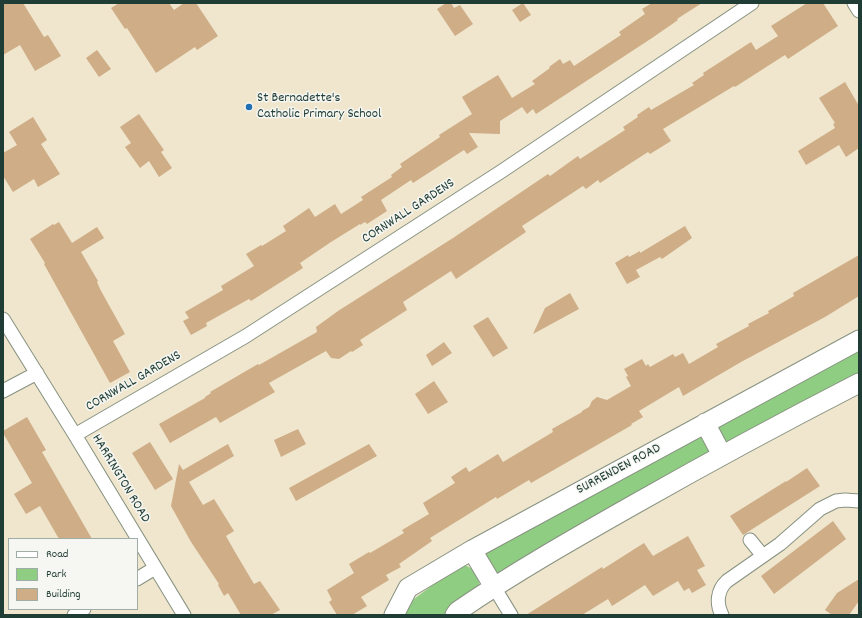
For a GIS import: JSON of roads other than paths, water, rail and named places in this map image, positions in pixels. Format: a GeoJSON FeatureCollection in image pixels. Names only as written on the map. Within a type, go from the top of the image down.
{"type":"FeatureCollection","features":[{"type":"Feature","properties":{"kind":"street","name":"CORNWALL GARDENS"},"geometry":{"type":"LineString","coordinates":[[75,435],[246,336],[502,171],[752,3]]}},
{"type":"Feature","properties":{"kind":"street"},"geometry":{"type":"LineString","coordinates":[[854,3],[859,11]]}},
{"type":"Feature","properties":{"kind":"street","name":"HARRINGTON ROAD"},"geometry":{"type":"LineString","coordinates":[[3,319],[137,538]]}},
{"type":"Feature","properties":{"kind":"street","name":"SURRENDEN ROAD"},"geometry":{"type":"LineString","coordinates":[[394,615],[408,588],[472,550],[859,340]]}},
{"type":"Feature","properties":{"kind":"street"},"geometry":{"type":"LineString","coordinates":[[3,391],[37,373]]}},
{"type":"Feature","properties":{"kind":"street"},"geometry":{"type":"LineString","coordinates":[[455,615],[458,611],[494,587],[562,545],[722,455],[859,383]]}},
{"type":"Feature","properties":{"kind":"street"},"geometry":{"type":"LineString","coordinates":[[705,423],[722,455]]}},
{"type":"Feature","properties":{"kind":"street"},"geometry":{"type":"LineString","coordinates":[[722,615],[719,609],[718,598],[723,584],[780,544],[812,514],[828,504],[840,500],[859,501]]}},
{"type":"Feature","properties":{"kind":"street","name":"HARRINGTON ROAD"},"geometry":{"type":"LineString","coordinates":[[138,540],[184,615]]}},
{"type":"Feature","properties":{"kind":"street"},"geometry":{"type":"LineString","coordinates":[[750,540],[763,556]]}},
{"type":"Feature","properties":{"kind":"street"},"geometry":{"type":"LineString","coordinates":[[472,550],[511,615]]}},
{"type":"Feature","properties":{"kind":"street"},"geometry":{"type":"LineString","coordinates":[[138,578],[155,568]]}},
{"type":"Feature","properties":{"kind":"place","name":"St Bernadette's Catholic Primary School"},"geometry":{"type":"Point","coordinates":[249,107]}}]}
